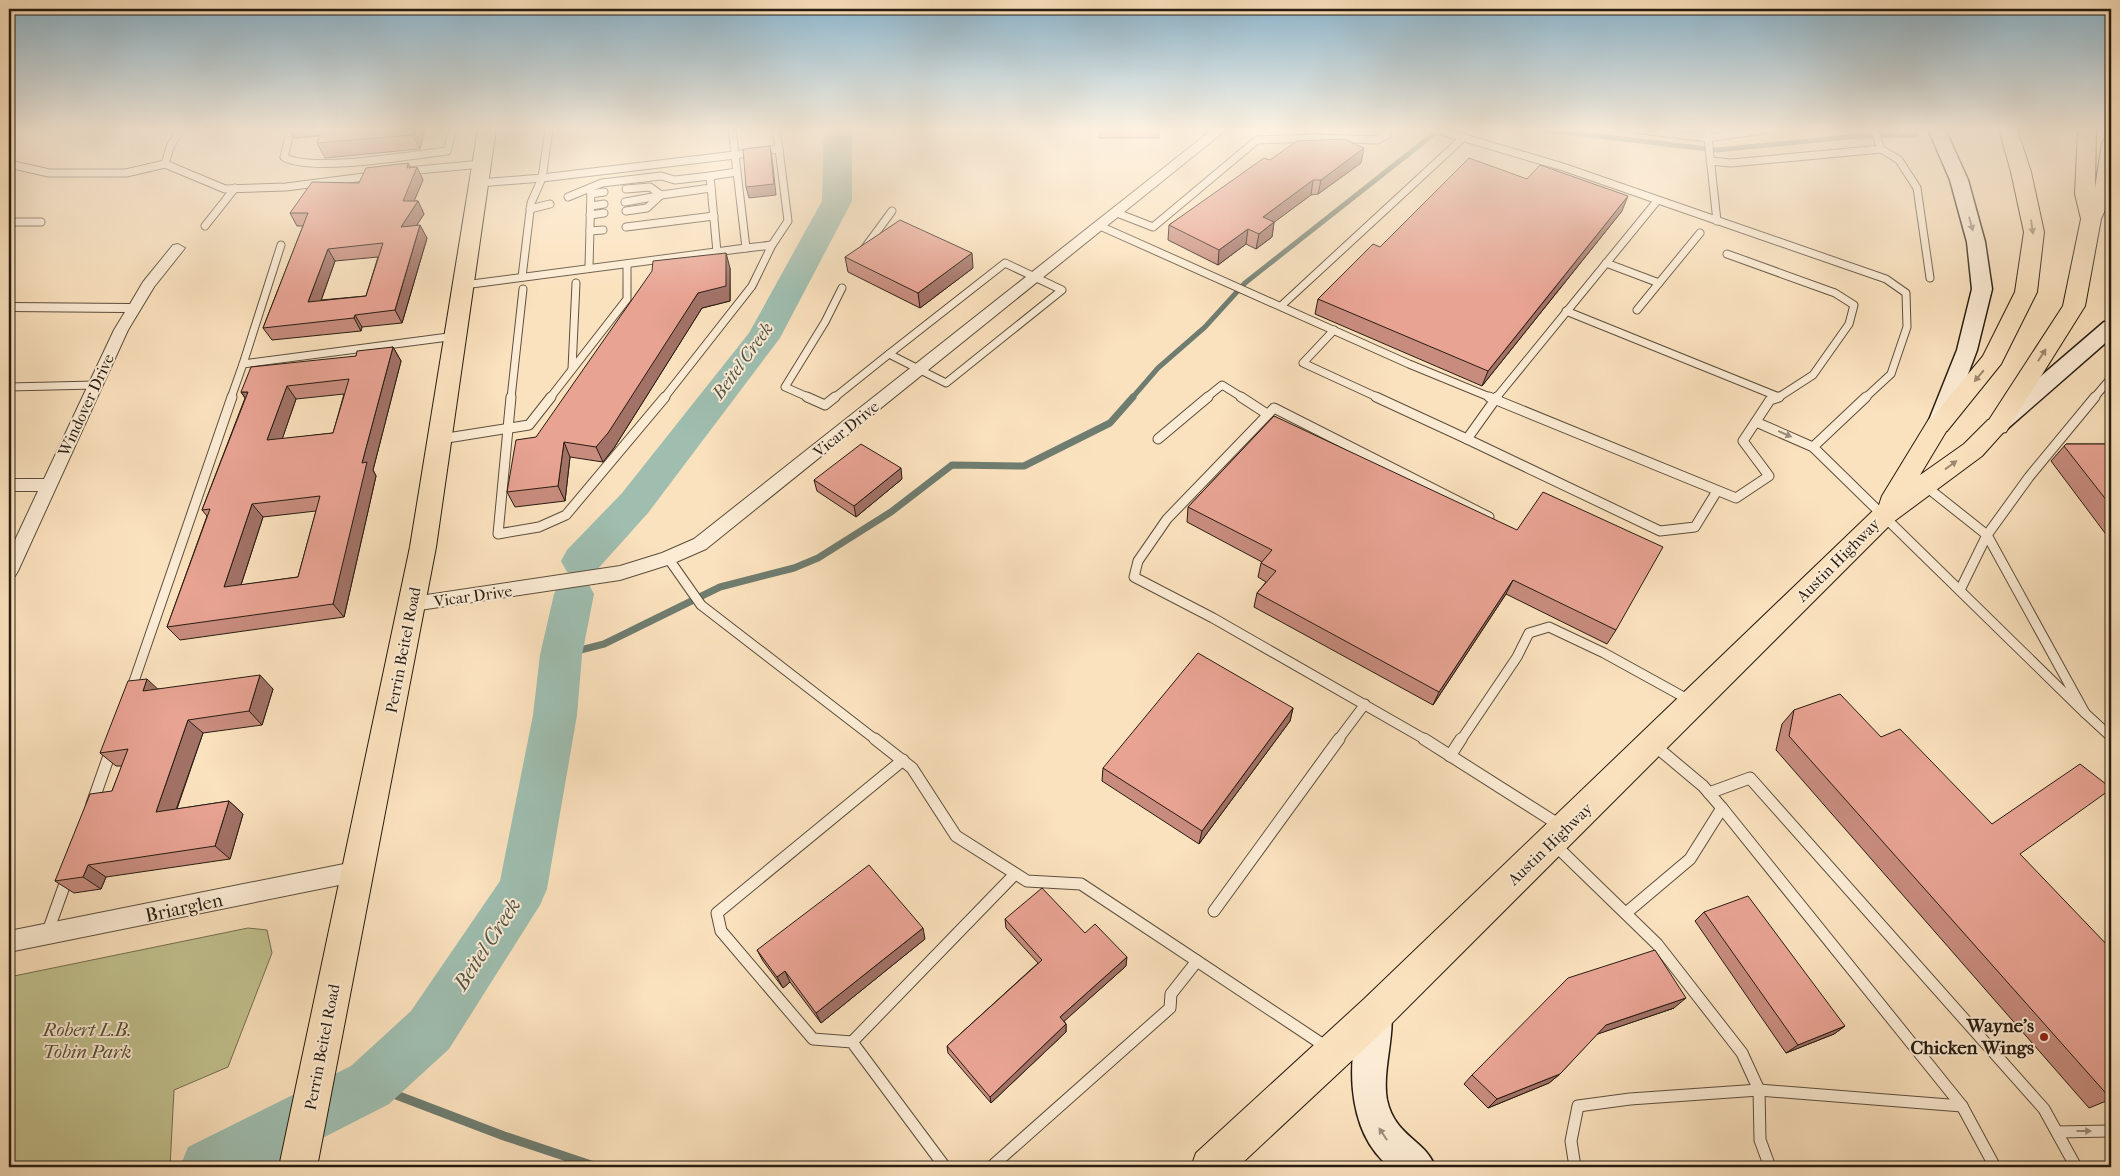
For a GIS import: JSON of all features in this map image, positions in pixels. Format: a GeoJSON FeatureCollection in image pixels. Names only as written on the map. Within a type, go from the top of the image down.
{"type":"FeatureCollection","features":[{"type":"Feature","properties":{"kind":"main road","name":"Perrin Beitel Road"},"geometry":{"type":"LineString","coordinates":[[298,1167],[412,604],[441,439],[479,184]]}},
{"type":"Feature","properties":{"kind":"main road","name":"Austin Highway"},"geometry":{"type":"LineString","coordinates":[[1884,515],[1938,425],[1967,350],[1982,289],[1976,242],[1961,184]]}},
{"type":"Feature","properties":{"kind":"main road"},"geometry":{"type":"LineString","coordinates":[[1938,425],[1993,359],[2026,292],[2034,232],[2024,184]]}},
{"type":"Feature","properties":{"kind":"main road"},"geometry":{"type":"LineString","coordinates":[[2085,184],[2085,194],[2091,219]]}},
{"type":"Feature","properties":{"kind":"main road"},"geometry":{"type":"LineString","coordinates":[[1997,426],[2074,306],[2091,219],[2106,184]]}},
{"type":"Feature","properties":{"kind":"main road","name":"Austin Highway"},"geometry":{"type":"LineString","coordinates":[[1210,1167],[1377,1012],[1559,836],[1884,515],[1973,450],[1997,426],[2111,327]]}},
{"type":"Feature","properties":{"kind":"main road"},"geometry":{"type":"LineString","coordinates":[[1377,1012],[1369,1056],[1368,1088],[1373,1111],[1377,1124],[1393,1148],[1418,1167]]}},
{"type":"Feature","properties":{"kind":"street","name":"Vicar Drive"},"geometry":{"type":"LineString","coordinates":[[412,604],[597,578],[668,558],[700,544],[1153,184]]}},
{"type":"Feature","properties":{"kind":"street","name":"Windover Drive"},"geometry":{"type":"LineString","coordinates":[[9,571],[120,330],[148,286],[178,248]]}},
{"type":"Feature","properties":{"kind":"street"},"geometry":{"type":"LineString","coordinates":[[9,307],[134,308]]}},
{"type":"Feature","properties":{"kind":"street"},"geometry":{"type":"LineString","coordinates":[[9,485],[48,485]]}},
{"type":"Feature","properties":{"kind":"street","name":"Briarglen"},"geometry":{"type":"LineString","coordinates":[[9,942],[359,871]]}},
{"type":"Feature","properties":{"kind":"lane"},"geometry":{"type":"LineString","coordinates":[[213,184],[225,189],[303,184]]}},
{"type":"Feature","properties":{"kind":"lane"},"geometry":{"type":"LineString","coordinates":[[522,278],[530,210],[540,184]]}},
{"type":"Feature","properties":{"kind":"lane"},"geometry":{"type":"LineString","coordinates":[[589,268],[591,202],[601,184]]}},
{"type":"Feature","properties":{"kind":"lane"},"geometry":{"type":"LineString","coordinates":[[711,184],[717,252]]}},
{"type":"Feature","properties":{"kind":"lane"},"geometry":{"type":"LineString","coordinates":[[738,184],[746,248]]}},
{"type":"Feature","properties":{"kind":"lane"},"geometry":{"type":"LineString","coordinates":[[523,289],[507,429],[498,534],[551,525],[564,518],[598,481],[705,349],[752,286],[772,245],[788,221],[783,184]]}},
{"type":"Feature","properties":{"kind":"lane"},"geometry":{"type":"LineString","coordinates":[[1117,213],[1153,227],[1204,184]]}},
{"type":"Feature","properties":{"kind":"lane"},"geometry":{"type":"LineString","coordinates":[[1281,306],[1413,184]]}},
{"type":"Feature","properties":{"kind":"lane"},"geometry":{"type":"LineString","coordinates":[[1610,184],[1886,279],[1906,293],[1907,328],[1891,374],[1813,448]]}},
{"type":"Feature","properties":{"kind":"lane"},"geometry":{"type":"LineString","coordinates":[[1713,184],[1717,221]]}},
{"type":"Feature","properties":{"kind":"lane"},"geometry":{"type":"LineString","coordinates":[[1914,184],[1917,188],[1930,278]]}},
{"type":"Feature","properties":{"kind":"lane"},"geometry":{"type":"LineString","coordinates":[[205,226],[235,188]]}},
{"type":"Feature","properties":{"kind":"lane"},"geometry":{"type":"LineString","coordinates":[[661,195],[648,208],[626,200],[661,195],[711,188]]}},
{"type":"Feature","properties":{"kind":"lane"},"geometry":{"type":"LineString","coordinates":[[568,197],[591,202],[604,202],[591,202]]}},
{"type":"Feature","properties":{"kind":"lane"},"geometry":{"type":"LineString","coordinates":[[1467,439],[1495,399],[1657,201]]}},
{"type":"Feature","properties":{"kind":"lane"},"geometry":{"type":"LineString","coordinates":[[530,210],[550,204]]}},
{"type":"Feature","properties":{"kind":"lane"},"geometry":{"type":"LineString","coordinates":[[858,258],[892,211]]}},
{"type":"Feature","properties":{"kind":"lane"},"geometry":{"type":"LineString","coordinates":[[626,227],[714,216]]}},
{"type":"Feature","properties":{"kind":"lane"},"geometry":{"type":"LineString","coordinates":[[9,222],[41,222]]}},
{"type":"Feature","properties":{"kind":"lane"},"geometry":{"type":"LineString","coordinates":[[1100,226],[1495,399],[1717,492],[1736,498],[1769,476],[1743,441],[1770,400],[1779,397],[1813,374],[1849,324],[1854,305],[1835,293],[1727,254]]}},
{"type":"Feature","properties":{"kind":"lane"},"geometry":{"type":"LineString","coordinates":[[590,231],[604,230]]}},
{"type":"Feature","properties":{"kind":"lane"},"geometry":{"type":"LineString","coordinates":[[1637,310],[1700,233]]}},
{"type":"Feature","properties":{"kind":"lane"},"geometry":{"type":"LineString","coordinates":[[128,698],[243,364],[281,245]]}},
{"type":"Feature","properties":{"kind":"lane"},"geometry":{"type":"LineString","coordinates":[[464,285],[772,245]]}},
{"type":"Feature","properties":{"kind":"lane"},"geometry":{"type":"LineString","coordinates":[[842,288],[825,322],[785,387],[825,405],[889,354],[1005,263],[1062,290],[946,383],[889,354]]}},
{"type":"Feature","properties":{"kind":"lane"},"geometry":{"type":"LineString","coordinates":[[1606,263],[1659,283]]}},
{"type":"Feature","properties":{"kind":"lane"},"geometry":{"type":"LineString","coordinates":[[441,439],[529,425],[627,299],[627,264]]}},
{"type":"Feature","properties":{"kind":"lane"},"geometry":{"type":"LineString","coordinates":[[572,369],[576,283]]}},
{"type":"Feature","properties":{"kind":"lane"},"geometry":{"type":"LineString","coordinates":[[1566,311],[1779,397]]}},
{"type":"Feature","properties":{"kind":"lane"},"geometry":{"type":"LineString","coordinates":[[1334,330],[1302,363],[1660,531],[1674,531],[1695,526],[1717,492]]}},
{"type":"Feature","properties":{"kind":"lane"},"geometry":{"type":"LineString","coordinates":[[243,364],[456,336]]}},
{"type":"Feature","properties":{"kind":"lane"},"geometry":{"type":"LineString","coordinates":[[1960,590],[1987,535],[2029,477],[2111,378]]}},
{"type":"Feature","properties":{"kind":"lane"},"geometry":{"type":"LineString","coordinates":[[1158,440],[1222,385],[1267,414]]}},
{"type":"Feature","properties":{"kind":"lane"},"geometry":{"type":"LineString","coordinates":[[9,387],[95,386]]}},
{"type":"Feature","properties":{"kind":"lane"},"geometry":{"type":"LineString","coordinates":[[1489,517],[1274,408],[1167,519],[1138,561],[1134,577],[1213,618],[1365,704],[1450,756],[1559,836],[1626,913],[1657,944],[1742,1053],[1759,1090],[1760,1140],[1770,1167]]}},
{"type":"Feature","properties":{"kind":"lane"},"geometry":{"type":"LineString","coordinates":[[1756,422],[1813,448],[2111,737]]}},
{"type":"Feature","properties":{"kind":"lane"},"geometry":{"type":"LineString","coordinates":[[1924,485],[1987,535],[2085,713]]}},
{"type":"Feature","properties":{"kind":"lane"},"geometry":{"type":"LineString","coordinates":[[668,558],[701,604],[912,768],[956,836],[1027,881],[1081,884],[1333,1051]]}},
{"type":"Feature","properties":{"kind":"lane"},"geometry":{"type":"LineString","coordinates":[[1450,756],[1517,657],[1529,633],[1549,628],[1604,653],[1694,702]]}},
{"type":"Feature","properties":{"kind":"lane"},"geometry":{"type":"LineString","coordinates":[[1214,911],[1365,704]]}},
{"type":"Feature","properties":{"kind":"lane"},"geometry":{"type":"LineString","coordinates":[[1652,743],[1709,793],[1722,808],[1962,1106],[1994,1167]]}},
{"type":"Feature","properties":{"kind":"lane"},"geometry":{"type":"LineString","coordinates":[[90,810],[112,745]]}},
{"type":"Feature","properties":{"kind":"lane"},"geometry":{"type":"LineString","coordinates":[[902,760],[717,913],[721,931],[813,1039],[852,1042],[945,1167]]}},
{"type":"Feature","properties":{"kind":"lane"},"geometry":{"type":"LineString","coordinates":[[1709,793],[1750,778],[2044,1109],[2076,1167]]}},
{"type":"Feature","properties":{"kind":"lane"},"geometry":{"type":"LineString","coordinates":[[1626,913],[1690,858],[1722,808]]}},
{"type":"Feature","properties":{"kind":"lane"},"geometry":{"type":"LineString","coordinates":[[46,936],[71,866]]}},
{"type":"Feature","properties":{"kind":"lane"},"geometry":{"type":"LineString","coordinates":[[852,1042],[1015,874]]}},
{"type":"Feature","properties":{"kind":"lane"},"geometry":{"type":"LineString","coordinates":[[991,1167],[1170,1008],[1171,994],[1197,961]]}},
{"type":"Feature","properties":{"kind":"lane"},"geometry":{"type":"LineString","coordinates":[[1575,1167],[1571,1141],[1578,1106],[1630,1099],[1759,1090],[1962,1106]]}},
{"type":"Feature","properties":{"kind":"lane"},"geometry":{"type":"LineString","coordinates":[[2057,1132],[2111,1131]]}},
{"type":"Feature","properties":{"kind":"green space","name":"Robert L.B. Tobin Park"},"geometry":{"type":"Polygon","coordinates":[[[248,928],[267,930],[272,953],[228,1067],[174,1090],[170,1167],[9,1167],[9,977],[248,928]]]}},
{"type":"Feature","properties":{"kind":"building"},"geometry":{"type":"Polygon","coordinates":[[[311,184],[410,184],[403,201],[418,201],[401,227],[420,225],[395,310],[355,315],[354,318],[263,328],[308,213],[290,213],[311,184]],[[383,243],[328,249],[308,302],[366,296],[383,243]]]}},
{"type":"Feature","properties":{"kind":"building"},"geometry":{"type":"Polygon","coordinates":[[[746,184],[774,184],[774,184],[746,187],[746,184]]]}},
{"type":"Feature","properties":{"kind":"building"},"geometry":{"type":"Polygon","coordinates":[[[1227,184],[1308,184],[1263,217],[1274,222],[1259,234],[1248,229],[1219,250],[1169,225],[1227,184]]]}},
{"type":"Feature","properties":{"kind":"building"},"geometry":{"type":"Polygon","coordinates":[[[1443,184],[1594,184],[1628,196],[1488,371],[1318,299],[1373,244],[1380,247],[1443,184]]]}},
{"type":"Feature","properties":{"kind":"building"},"geometry":{"type":"Polygon","coordinates":[[[900,220],[972,253],[918,293],[845,257],[900,220]]]}},
{"type":"Feature","properties":{"kind":"building"},"geometry":{"type":"Polygon","coordinates":[[[726,253],[726,286],[698,293],[608,433],[596,447],[564,442],[558,486],[507,492],[516,440],[536,437],[652,271],[653,261],[726,253]]]}},
{"type":"Feature","properties":{"kind":"building"},"geometry":{"type":"Polygon","coordinates":[[[393,347],[362,463],[367,462],[333,604],[167,627],[210,509],[202,510],[248,392],[241,392],[251,367],[356,356],[357,351],[393,347]],[[349,379],[287,386],[267,440],[333,433],[349,379]],[[320,496],[252,504],[224,587],[298,577],[320,496]]]}},
{"type":"Feature","properties":{"kind":"building"},"geometry":{"type":"Polygon","coordinates":[[[1274,416],[1517,530],[1543,492],[1663,547],[1616,630],[1513,580],[1439,692],[1257,593],[1276,571],[1261,563],[1272,550],[1188,507],[1274,416]]]}},
{"type":"Feature","properties":{"kind":"building"},"geometry":{"type":"Polygon","coordinates":[[[861,444],[901,468],[854,506],[814,480],[861,444]]]}},
{"type":"Feature","properties":{"kind":"building"},"geometry":{"type":"Polygon","coordinates":[[[2066,444],[2111,444],[2111,506],[2064,446],[2066,444]]]}},
{"type":"Feature","properties":{"kind":"building"},"geometry":{"type":"Polygon","coordinates":[[[1198,653],[1293,708],[1202,831],[1103,768],[1198,653]]]}},
{"type":"Feature","properties":{"kind":"building"},"geometry":{"type":"Polygon","coordinates":[[[260,675],[249,711],[188,720],[156,812],[229,801],[215,846],[88,865],[83,877],[55,881],[90,794],[112,791],[128,749],[100,753],[128,681],[147,679],[143,691],[260,675]]]}},
{"type":"Feature","properties":{"kind":"building"},"geometry":{"type":"Polygon","coordinates":[[[1840,694],[1881,737],[1900,729],[1992,824],[2080,764],[2111,788],[2020,854],[2111,949],[2111,1099],[1789,736],[1794,710],[1840,694]]]}},
{"type":"Feature","properties":{"kind":"building"},"geometry":{"type":"Polygon","coordinates":[[[869,865],[923,928],[816,1013],[785,971],[777,977],[757,950],[869,865]]]}},
{"type":"Feature","properties":{"kind":"building"},"geometry":{"type":"Polygon","coordinates":[[[1042,888],[1085,933],[1095,924],[1127,957],[1060,1017],[1066,1024],[990,1097],[947,1046],[1042,960],[1005,919],[1042,888]]]}},
{"type":"Feature","properties":{"kind":"building"},"geometry":{"type":"Polygon","coordinates":[[[1748,896],[1845,1026],[1798,1045],[1704,912],[1748,896]]]}},
{"type":"Feature","properties":{"kind":"building"},"geometry":{"type":"Polygon","coordinates":[[[1655,950],[1686,998],[1606,1025],[1560,1074],[1497,1099],[1472,1075],[1568,978],[1655,950]]]}},
{"type":"Feature","properties":{"kind":"waterway","name":"Beitel Creek"},"geometry":{"type":"LineString","coordinates":[[581,561],[635,503],[763,338],[837,201],[837,184]]}},
{"type":"Feature","properties":{"kind":"waterway"},"geometry":{"type":"LineString","coordinates":[[1132,398],[1158,368],[1205,327],[1245,283],[1371,184]]}},
{"type":"Feature","properties":{"kind":"waterway"},"geometry":{"type":"LineString","coordinates":[[561,655],[604,644],[720,587],[794,568],[818,558],[891,512],[952,465],[1024,466],[1110,423],[1133,397]]}},
{"type":"Feature","properties":{"kind":"waterway","name":"Beitel Creek"},"geometry":{"type":"LineString","coordinates":[[208,1167],[370,1085],[430,1030],[523,889],[555,715],[561,655],[574,594]]}},
{"type":"Feature","properties":{"kind":"waterway"},"geometry":{"type":"LineString","coordinates":[[370,1085],[504,1136],[597,1167]]}},
{"type":"Feature","properties":{"kind":"place","name":"Wayne's Chicken Wings"},"geometry":{"type":"Point","coordinates":[2044,1037]}}]}
